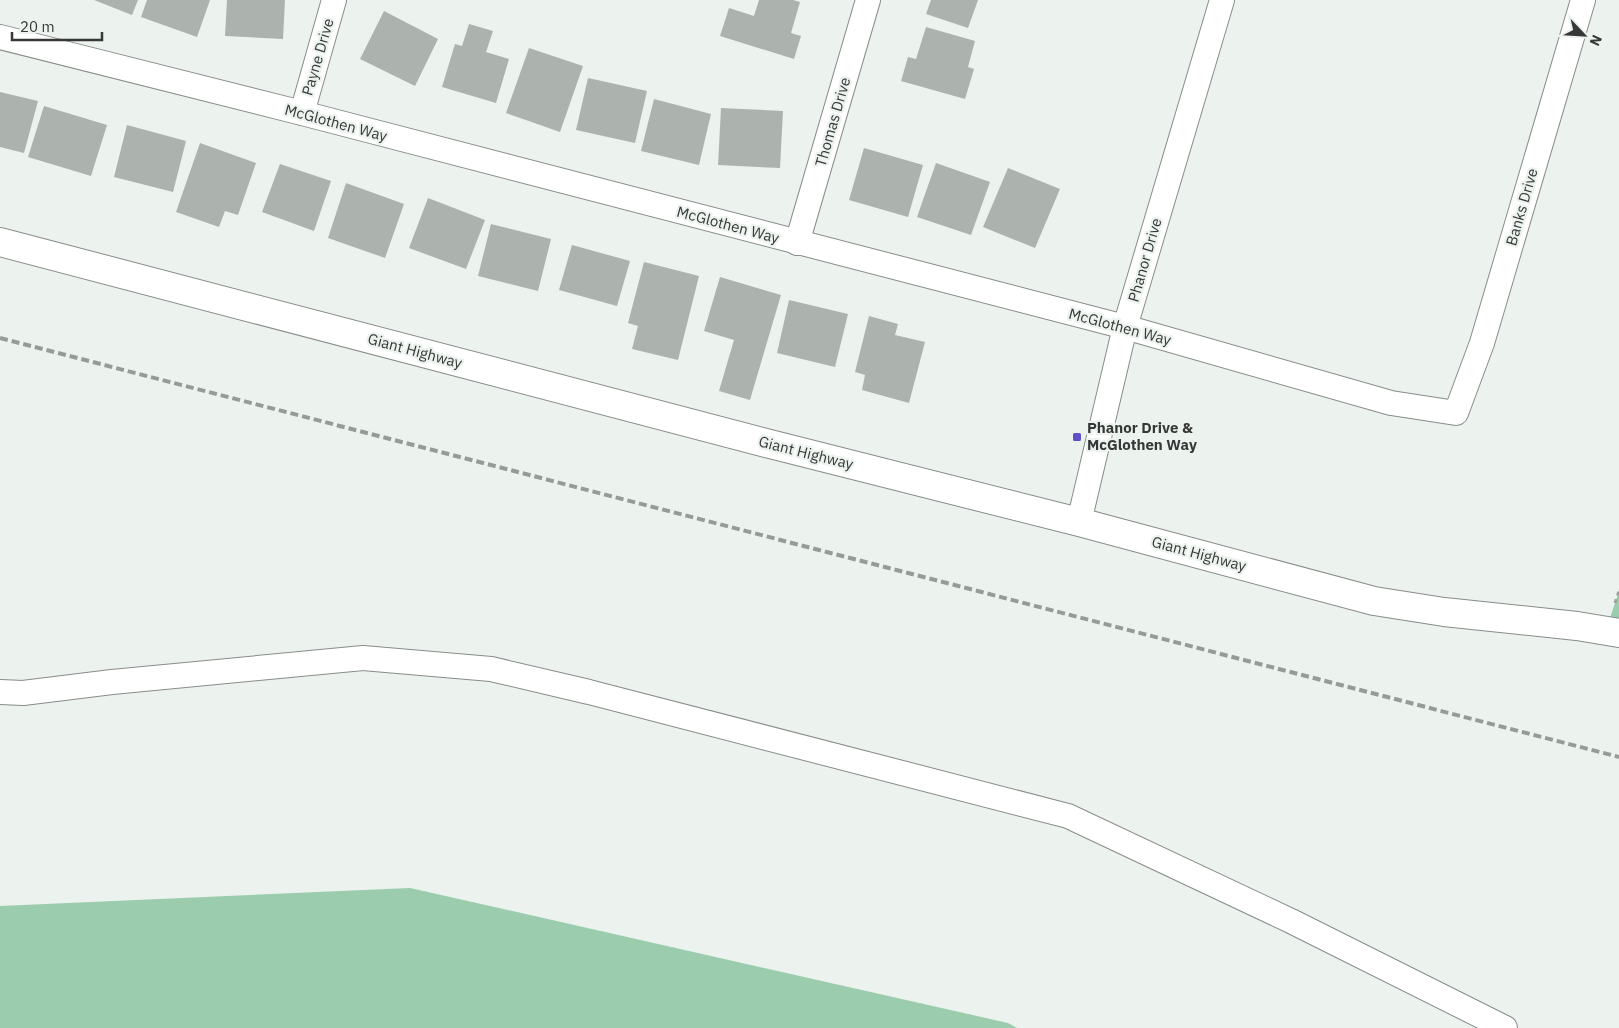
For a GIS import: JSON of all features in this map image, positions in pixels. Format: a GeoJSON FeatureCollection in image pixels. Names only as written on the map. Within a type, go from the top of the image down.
{"type":"FeatureCollection","features":[{"type":"Feature","properties":{"kind":"street","name":"Payne Drive"},"geometry":{"type":"LineString","coordinates":[[302,113],[334,0]]}},
{"type":"Feature","properties":{"kind":"street","name":"Thomas Drive"},"geometry":{"type":"LineString","coordinates":[[798,244],[868,0]]}},
{"type":"Feature","properties":{"kind":"street","name":"Phanor Drive"},"geometry":{"type":"LineString","coordinates":[[1079,522],[1125,328],[1222,0]]}},
{"type":"Feature","properties":{"kind":"street","name":"Banks Drive"},"geometry":{"type":"LineString","coordinates":[[1456,413],[1482,343],[1583,0]]}},
{"type":"Feature","properties":{"kind":"street","name":"McGlothen Way"},"geometry":{"type":"LineString","coordinates":[[0,37],[302,113],[1125,328],[1391,403],[1456,413]]}},
{"type":"Feature","properties":{"kind":"street","name":"Giant Highway"},"geometry":{"type":"LineString","coordinates":[[0,242],[770,444],[1079,522],[1374,602],[1444,612],[1577,626],[1619,633]]}},
{"type":"Feature","properties":{"kind":"street"},"geometry":{"type":"LineString","coordinates":[[0,692],[23,693],[112,682],[363,658],[490,669],[589,692],[1068,816],[1291,921],[1505,1028]]}},
{"type":"Feature","properties":{"kind":"green space"},"geometry":{"type":"Polygon","coordinates":[[[1619,591],[1619,630],[1606,630],[1619,591]]]}},
{"type":"Feature","properties":{"kind":"green space"},"geometry":{"type":"Polygon","coordinates":[[[410,888],[1008,1023],[1017,1028],[0,1028],[0,906],[410,888]]]}},
{"type":"Feature","properties":{"kind":"building"},"geometry":{"type":"Polygon","coordinates":[[[94,0],[138,0],[132,15],[94,0]]]}},
{"type":"Feature","properties":{"kind":"building"},"geometry":{"type":"Polygon","coordinates":[[[147,0],[210,0],[197,37],[141,17],[147,0]]]}},
{"type":"Feature","properties":{"kind":"building"},"geometry":{"type":"Polygon","coordinates":[[[227,0],[285,0],[283,39],[225,36],[227,0]]]}},
{"type":"Feature","properties":{"kind":"building"},"geometry":{"type":"Polygon","coordinates":[[[759,0],[793,0],[800,2],[791,33],[801,36],[794,59],[720,36],[729,8],[754,16],[759,0]]]}},
{"type":"Feature","properties":{"kind":"building"},"geometry":{"type":"Polygon","coordinates":[[[931,0],[978,0],[968,28],[926,14],[931,0]]]}},
{"type":"Feature","properties":{"kind":"building"},"geometry":{"type":"Polygon","coordinates":[[[384,11],[438,39],[415,86],[360,59],[384,11]]]}},
{"type":"Feature","properties":{"kind":"building"},"geometry":{"type":"Polygon","coordinates":[[[469,24],[493,31],[486,52],[509,59],[496,103],[442,87],[455,44],[462,46],[469,24]]]}},
{"type":"Feature","properties":{"kind":"building"},"geometry":{"type":"Polygon","coordinates":[[[926,27],[975,41],[968,67],[974,69],[965,99],[901,81],[908,57],[916,59],[926,27]]]}},
{"type":"Feature","properties":{"kind":"building"},"geometry":{"type":"Polygon","coordinates":[[[529,48],[583,66],[560,132],[506,113],[529,48]]]}},
{"type":"Feature","properties":{"kind":"building"},"geometry":{"type":"Polygon","coordinates":[[[588,78],[647,91],[635,143],[576,130],[588,78]]]}},
{"type":"Feature","properties":{"kind":"building"},"geometry":{"type":"Polygon","coordinates":[[[0,92],[38,101],[24,153],[0,147],[0,92]]]}},
{"type":"Feature","properties":{"kind":"building"},"geometry":{"type":"Polygon","coordinates":[[[654,99],[711,114],[699,165],[641,151],[654,99]]]}},
{"type":"Feature","properties":{"kind":"building"},"geometry":{"type":"Polygon","coordinates":[[[44,106],[107,125],[91,176],[28,157],[44,106]]]}},
{"type":"Feature","properties":{"kind":"building"},"geometry":{"type":"Polygon","coordinates":[[[721,108],[783,111],[780,168],[718,165],[721,108]]]}},
{"type":"Feature","properties":{"kind":"building"},"geometry":{"type":"Polygon","coordinates":[[[127,125],[186,141],[173,192],[114,177],[127,125]]]}},
{"type":"Feature","properties":{"kind":"building"},"geometry":{"type":"Polygon","coordinates":[[[200,143],[256,163],[238,215],[225,211],[219,227],[176,212],[200,143]]]}},
{"type":"Feature","properties":{"kind":"building"},"geometry":{"type":"Polygon","coordinates":[[[864,148],[923,165],[908,217],[849,200],[864,148]]]}},
{"type":"Feature","properties":{"kind":"building"},"geometry":{"type":"Polygon","coordinates":[[[936,163],[990,182],[971,235],[917,217],[936,163]]]}},
{"type":"Feature","properties":{"kind":"building"},"geometry":{"type":"Polygon","coordinates":[[[280,164],[331,181],[314,231],[262,212],[280,164]]]}},
{"type":"Feature","properties":{"kind":"building"},"geometry":{"type":"Polygon","coordinates":[[[1008,168],[1060,189],[1035,248],[983,227],[1008,168]]]}},
{"type":"Feature","properties":{"kind":"building"},"geometry":{"type":"Polygon","coordinates":[[[346,183],[404,204],[385,258],[328,238],[346,183]]]}},
{"type":"Feature","properties":{"kind":"building"},"geometry":{"type":"Polygon","coordinates":[[[428,198],[485,220],[466,269],[409,248],[428,198]]]}},
{"type":"Feature","properties":{"kind":"building"},"geometry":{"type":"Polygon","coordinates":[[[491,224],[551,239],[538,291],[478,276],[491,224]]]}},
{"type":"Feature","properties":{"kind":"building"},"geometry":{"type":"Polygon","coordinates":[[[572,245],[630,261],[617,306],[559,290],[572,245]]]}},
{"type":"Feature","properties":{"kind":"building"},"geometry":{"type":"Polygon","coordinates":[[[644,262],[699,276],[678,360],[632,349],[638,326],[628,323],[644,262]]]}},
{"type":"Feature","properties":{"kind":"building"},"geometry":{"type":"Polygon","coordinates":[[[720,277],[781,295],[750,400],[719,391],[734,340],[704,331],[720,277]]]}},
{"type":"Feature","properties":{"kind":"building"},"geometry":{"type":"Polygon","coordinates":[[[789,300],[848,314],[835,367],[777,353],[789,300]]]}},
{"type":"Feature","properties":{"kind":"building"},"geometry":{"type":"Polygon","coordinates":[[[869,316],[898,324],[895,335],[925,342],[909,403],[862,390],[865,375],[855,372],[869,316]]]}},
{"type":"Feature","properties":{"kind":"railway"},"geometry":{"type":"LineString","coordinates":[[0,338],[1619,757]]}},
{"type":"Feature","properties":{"kind":"place","name":"Phanor Drive & McGlothen Way"},"geometry":{"type":"Point","coordinates":[1077,437]}}]}
